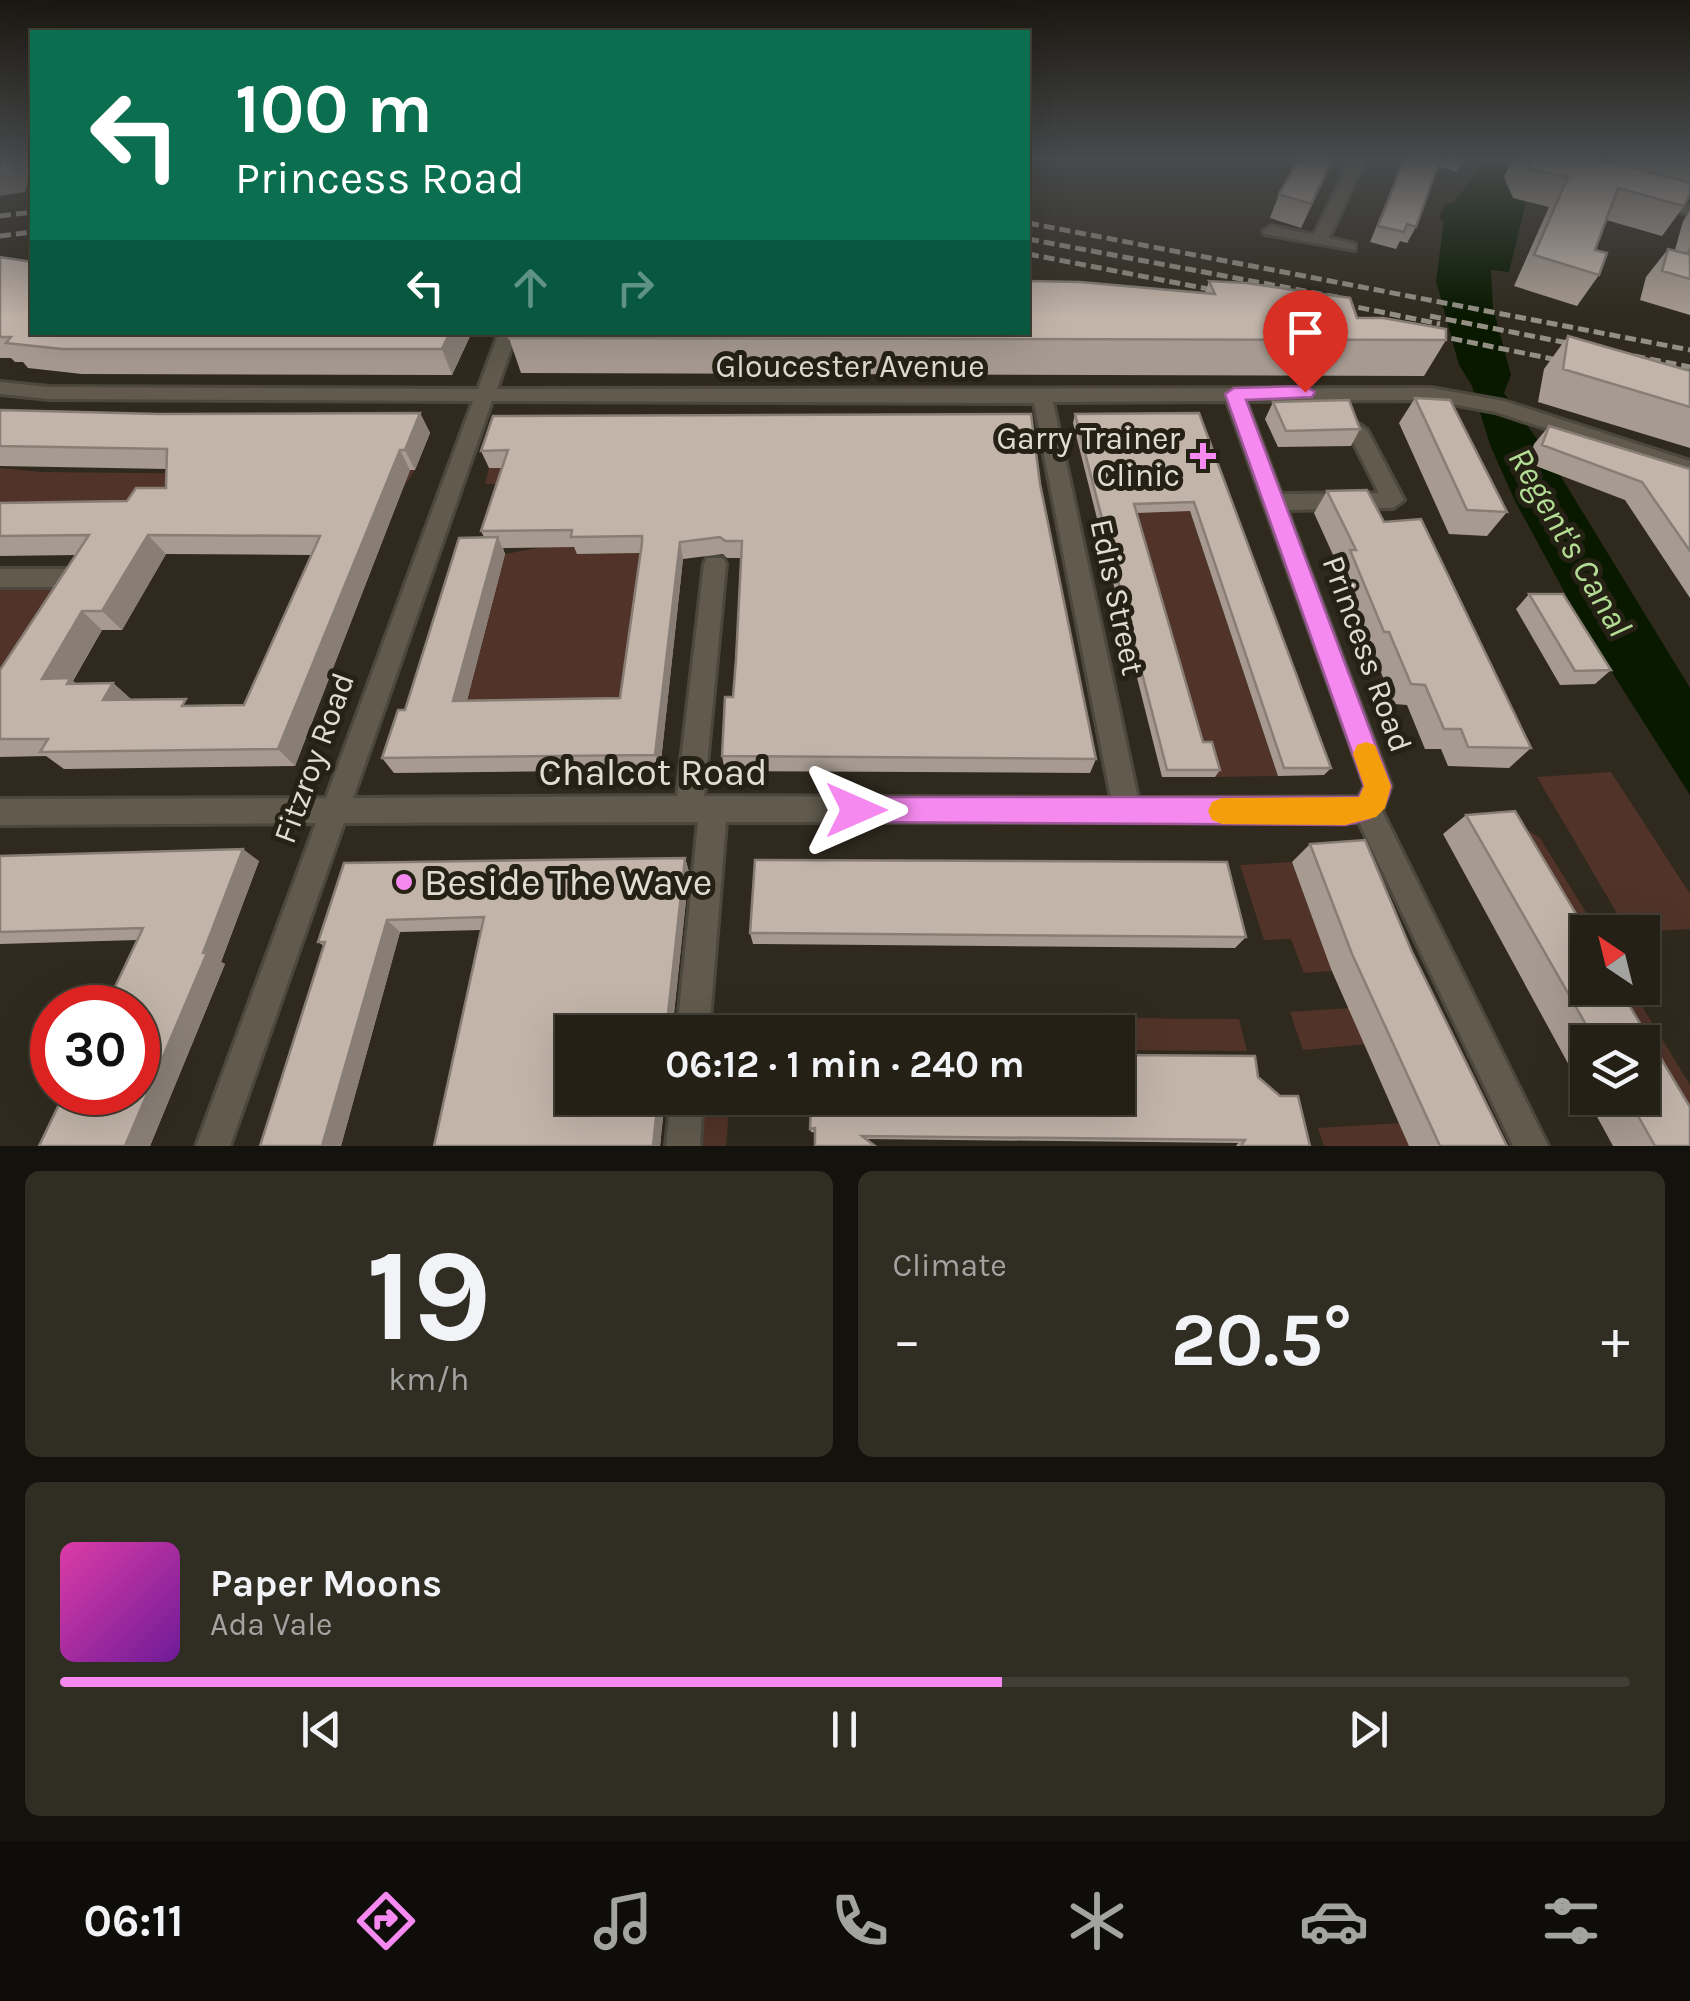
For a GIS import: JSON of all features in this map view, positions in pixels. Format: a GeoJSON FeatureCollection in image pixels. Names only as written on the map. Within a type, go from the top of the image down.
{"type":"FeatureCollection","features":[{"type":"Feature","properties":{"kind":"street"},"geometry":{"type":"LineString","coordinates":[[1320,240],[1334,210]]}},
{"type":"Feature","properties":{"kind":"street"},"geometry":{"type":"LineString","coordinates":[[1272,231],[1349,247]]}},
{"type":"Feature","properties":{"kind":"street","name":"Fitzroy Road"},"geometry":{"type":"LineString","coordinates":[[213,1146],[507,335]]}},
{"type":"Feature","properties":{"kind":"street","name":"Gloucester Avenue"},"geometry":{"type":"LineString","coordinates":[[0,388],[49,393],[484,396],[1334,392],[1458,396],[1690,468]]}},
{"type":"Feature","properties":{"kind":"street","name":"Princess Road"},"geometry":{"type":"LineString","coordinates":[[1234,394],[1378,786],[1375,799],[1366,808]]}},
{"type":"Feature","properties":{"kind":"street","name":"Edis Street"},"geometry":{"type":"LineString","coordinates":[[1042,396],[1127,811]]}},
{"type":"Feature","properties":{"kind":"street"},"geometry":{"type":"LineString","coordinates":[[1276,502],[1393,500],[1357,430]]}},
{"type":"Feature","properties":{"kind":"street"},"geometry":{"type":"LineString","coordinates":[[694,1015],[715,564]]}},
{"type":"Feature","properties":{"kind":"street"},"geometry":{"type":"LineString","coordinates":[[0,578],[76,578],[56,608]]}},
{"type":"Feature","properties":{"kind":"street"},"geometry":{"type":"LineString","coordinates":[[1366,808],[1531,1146]]}},
{"type":"Feature","properties":{"kind":"street","name":"Chalcot Road"},"geometry":{"type":"LineString","coordinates":[[0,812],[1345,812],[1366,808]]}},
{"type":"Feature","properties":{"kind":"street"},"geometry":{"type":"LineString","coordinates":[[683,1146],[686,1115]]}},
{"type":"Feature","properties":{"kind":"shaded area"},"geometry":{"type":"Polygon","coordinates":[[[1203,439],[1175,467],[1278,776],[1215,777],[1198,749],[1131,513],[1124,461],[1083,461],[1077,441],[1203,439]]]}},
{"type":"Feature","properties":{"kind":"shaded area"},"geometry":{"type":"Polygon","coordinates":[[[796,465],[975,496],[577,554],[646,553],[628,700],[668,699],[667,713],[462,716],[505,554],[538,548],[552,484],[485,484],[489,468],[796,465]]]}},
{"type":"Feature","properties":{"kind":"shaded area"},"geometry":{"type":"Polygon","coordinates":[[[0,468],[41,472],[342,475],[415,470],[403,488],[0,523],[0,468]]]}},
{"type":"Feature","properties":{"kind":"shaded area"},"geometry":{"type":"Polygon","coordinates":[[[0,588],[57,588],[0,672],[0,588]]]}},
{"type":"Feature","properties":{"kind":"shaded area"},"geometry":{"type":"Polygon","coordinates":[[[1611,772],[1690,894],[1690,929],[1660,930],[1660,915],[1618,915],[1537,777],[1611,772]]]}},
{"type":"Feature","properties":{"kind":"shaded area"},"geometry":{"type":"Polygon","coordinates":[[[1523,827],[1540,838],[1588,915],[1570,915],[1570,965],[1493,830],[1523,827]]]}},
{"type":"Feature","properties":{"kind":"shaded area"},"geometry":{"type":"Polygon","coordinates":[[[1292,862],[1332,971],[1304,973],[1291,939],[1264,940],[1240,865],[1292,862]]]}},
{"type":"Feature","properties":{"kind":"shaded area"},"geometry":{"type":"Polygon","coordinates":[[[1593,1005],[1641,1005],[1654,1025],[1604,1025],[1593,1005]]]}},
{"type":"Feature","properties":{"kind":"shaded area"},"geometry":{"type":"Polygon","coordinates":[[[1350,1008],[1368,1044],[1303,1050],[1290,1012],[1350,1008]]]}},
{"type":"Feature","properties":{"kind":"shaded area"},"geometry":{"type":"Polygon","coordinates":[[[1135,1018],[1239,1019],[1247,1051],[1135,1050],[1135,1018]]]}},
{"type":"Feature","properties":{"kind":"shaded area"},"geometry":{"type":"Polygon","coordinates":[[[1660,1036],[1690,1085],[1690,1146],[1660,1081],[1660,1036]]]}},
{"type":"Feature","properties":{"kind":"shaded area"},"geometry":{"type":"Polygon","coordinates":[[[701,1115],[729,1115],[726,1146],[698,1146],[701,1115]]]}},
{"type":"Feature","properties":{"kind":"shaded area"},"geometry":{"type":"Polygon","coordinates":[[[1400,1123],[1410,1146],[1324,1146],[1318,1128],[1400,1123]]]}},
{"type":"Feature","properties":{"kind":"water","name":"Regent's Canal"},"geometry":{"type":"Polygon","coordinates":[[[1443,210],[1524,210],[1509,272],[1491,270],[1493,308],[1511,375],[1504,393],[1546,452],[1690,688],[1690,795],[1585,630],[1515,501],[1490,445],[1472,386],[1459,365],[1436,281],[1444,221],[1439,218],[1443,210]]]}},
{"type":"Feature","properties":{"kind":"building"},"geometry":{"type":"Polygon","coordinates":[[[1384,210],[1422,210],[1416,227],[1407,224],[1404,232],[1378,226],[1384,210]]]}},
{"type":"Feature","properties":{"kind":"building"},"geometry":{"type":"Polygon","coordinates":[[[1553,210],[1610,210],[1595,250],[1607,253],[1599,275],[1534,255],[1553,210]]]}},
{"type":"Feature","properties":{"kind":"building"},"geometry":{"type":"Polygon","coordinates":[[[1690,248],[1690,279],[1662,271],[1668,249],[1688,254],[1690,248]]]}},
{"type":"Feature","properties":{"kind":"building"},"geometry":{"type":"Polygon","coordinates":[[[0,257],[30,262],[30,335],[449,335],[442,349],[62,349],[6,343],[11,337],[0,337],[0,257]]]}},
{"type":"Feature","properties":{"kind":"building"},"geometry":{"type":"Polygon","coordinates":[[[1030,281],[1215,294],[1209,281],[1246,283],[1350,298],[1357,318],[1383,318],[1446,329],[1446,340],[509,338],[1030,335],[1030,281]]]}},
{"type":"Feature","properties":{"kind":"building"},"geometry":{"type":"Polygon","coordinates":[[[1568,336],[1690,371],[1690,407],[1563,369],[1568,336]]]}},
{"type":"Feature","properties":{"kind":"building"},"geometry":{"type":"Polygon","coordinates":[[[1415,398],[1450,400],[1507,512],[1467,510],[1415,398]]]}},
{"type":"Feature","properties":{"kind":"building"},"geometry":{"type":"Polygon","coordinates":[[[1349,400],[1360,429],[1286,431],[1273,402],[1349,400]]]}},
{"type":"Feature","properties":{"kind":"building"},"geometry":{"type":"Polygon","coordinates":[[[0,410],[420,413],[405,450],[400,450],[278,749],[40,752],[48,739],[0,739],[0,670],[89,535],[0,536],[0,503],[127,501],[136,488],[166,488],[167,449],[0,446],[0,410]],[[148,535],[102,611],[82,611],[42,679],[70,678],[67,684],[113,683],[103,700],[186,699],[182,706],[244,705],[320,536],[148,535]]]}},
{"type":"Feature","properties":{"kind":"building"},"geometry":{"type":"Polygon","coordinates":[[[1199,413],[1331,768],[1284,768],[1194,502],[1134,504],[1203,742],[1212,742],[1220,770],[1167,770],[1075,414],[1199,413]]]}},
{"type":"Feature","properties":{"kind":"building"},"geometry":{"type":"Polygon","coordinates":[[[1031,414],[1040,484],[1096,759],[722,756],[725,697],[733,697],[742,541],[725,541],[720,537],[680,542],[655,755],[382,758],[398,710],[405,710],[459,538],[498,537],[453,701],[620,698],[642,536],[571,537],[572,530],[481,531],[508,450],[481,451],[493,416],[1031,414]]]}},
{"type":"Feature","properties":{"kind":"building"},"geometry":{"type":"Polygon","coordinates":[[[1549,426],[1690,469],[1690,551],[1642,482],[1542,445],[1549,426]]]}},
{"type":"Feature","properties":{"kind":"building"},"geometry":{"type":"Polygon","coordinates":[[[1367,490],[1384,522],[1421,519],[1531,748],[1468,747],[1461,729],[1444,729],[1425,685],[1411,684],[1389,632],[1384,632],[1350,550],[1356,550],[1327,491],[1367,490]]]}},
{"type":"Feature","properties":{"kind":"building"},"geometry":{"type":"Polygon","coordinates":[[[1529,594],[1563,594],[1611,670],[1575,671],[1529,594]]]}},
{"type":"Feature","properties":{"kind":"building"},"geometry":{"type":"Polygon","coordinates":[[[1515,811],[1577,915],[1570,915],[1570,997],[1466,815],[1515,811]]]}},
{"type":"Feature","properties":{"kind":"building"},"geometry":{"type":"Polygon","coordinates":[[[1365,840],[1412,952],[1507,1146],[1440,1146],[1352,954],[1310,844],[1365,840]]]}},
{"type":"Feature","properties":{"kind":"building"},"geometry":{"type":"Polygon","coordinates":[[[243,849],[203,953],[207,953],[160,1064],[160,985],[116,985],[143,928],[0,932],[0,856],[243,849]]]}},
{"type":"Feature","properties":{"kind":"building"},"geometry":{"type":"Polygon","coordinates":[[[685,858],[668,1015],[555,1015],[555,1115],[656,1115],[653,1146],[434,1146],[484,917],[387,920],[322,1146],[260,1146],[325,942],[318,942],[344,863],[685,858]]]}},
{"type":"Feature","properties":{"kind":"building"},"geometry":{"type":"Polygon","coordinates":[[[755,860],[1227,862],[1246,937],[750,933],[755,860]]]}},
{"type":"Feature","properties":{"kind":"building"},"geometry":{"type":"Polygon","coordinates":[[[1575,1005],[1629,1005],[1641,1025],[1586,1025],[1575,1005]]]}},
{"type":"Feature","properties":{"kind":"building"},"geometry":{"type":"Polygon","coordinates":[[[1135,1055],[1255,1056],[1258,1077],[1280,1096],[1298,1096],[1310,1146],[1241,1146],[1245,1140],[862,1136],[875,1146],[815,1146],[815,1128],[810,1129],[811,1115],[1135,1115],[1135,1055]]]}},
{"type":"Feature","properties":{"kind":"building"},"geometry":{"type":"Polygon","coordinates":[[[1660,1057],[1690,1107],[1690,1146],[1655,1146],[1638,1115],[1660,1115],[1660,1057]]]}},
{"type":"Feature","properties":{"kind":"building"},"geometry":{"type":"Polygon","coordinates":[[[54,1115],[138,1115],[125,1146],[39,1146],[54,1115]]]}},
{"type":"Feature","properties":{"kind":"railway"},"geometry":{"type":"LineString","coordinates":[[0,216],[30,212]]}},
{"type":"Feature","properties":{"kind":"railway"},"geometry":{"type":"LineString","coordinates":[[1030,223],[1690,350]]}},
{"type":"Feature","properties":{"kind":"railway"},"geometry":{"type":"LineString","coordinates":[[0,236],[30,232]]}},
{"type":"Feature","properties":{"kind":"railway"},"geometry":{"type":"LineString","coordinates":[[1030,239],[1342,298]]}},
{"type":"Feature","properties":{"kind":"railway"},"geometry":{"type":"LineString","coordinates":[[1030,254],[1234,294]]}},
{"type":"Feature","properties":{"kind":"railway"},"geometry":{"type":"LineString","coordinates":[[1327,301],[1440,324]]}},
{"type":"Feature","properties":{"kind":"railway"},"geometry":{"type":"LineString","coordinates":[[1430,316],[1690,367]]}},
{"type":"Feature","properties":{"kind":"railway"},"geometry":{"type":"LineString","coordinates":[[1420,332],[1577,364]]}},
{"type":"Feature","properties":{"kind":"slow traffic"},"geometry":{"type":"LineString","coordinates":[[1222,811],[1345,812],[1366,808],[1375,799],[1378,786],[1366,754]]}},
{"type":"Feature","properties":{"kind":"place","name":"Garry Trainer Clinic"},"geometry":{"type":"Point","coordinates":[1203,456]}},
{"type":"Feature","properties":{"kind":"place","name":"Beside The Wave"},"geometry":{"type":"Point","coordinates":[404,882]}},
{"type":"Feature","properties":{"kind":"route"},"geometry":{"type":"LineString","coordinates":[[856,810],[1345,812],[1366,808],[1375,799],[1378,786],[1234,394],[1305,392]]}}]}
